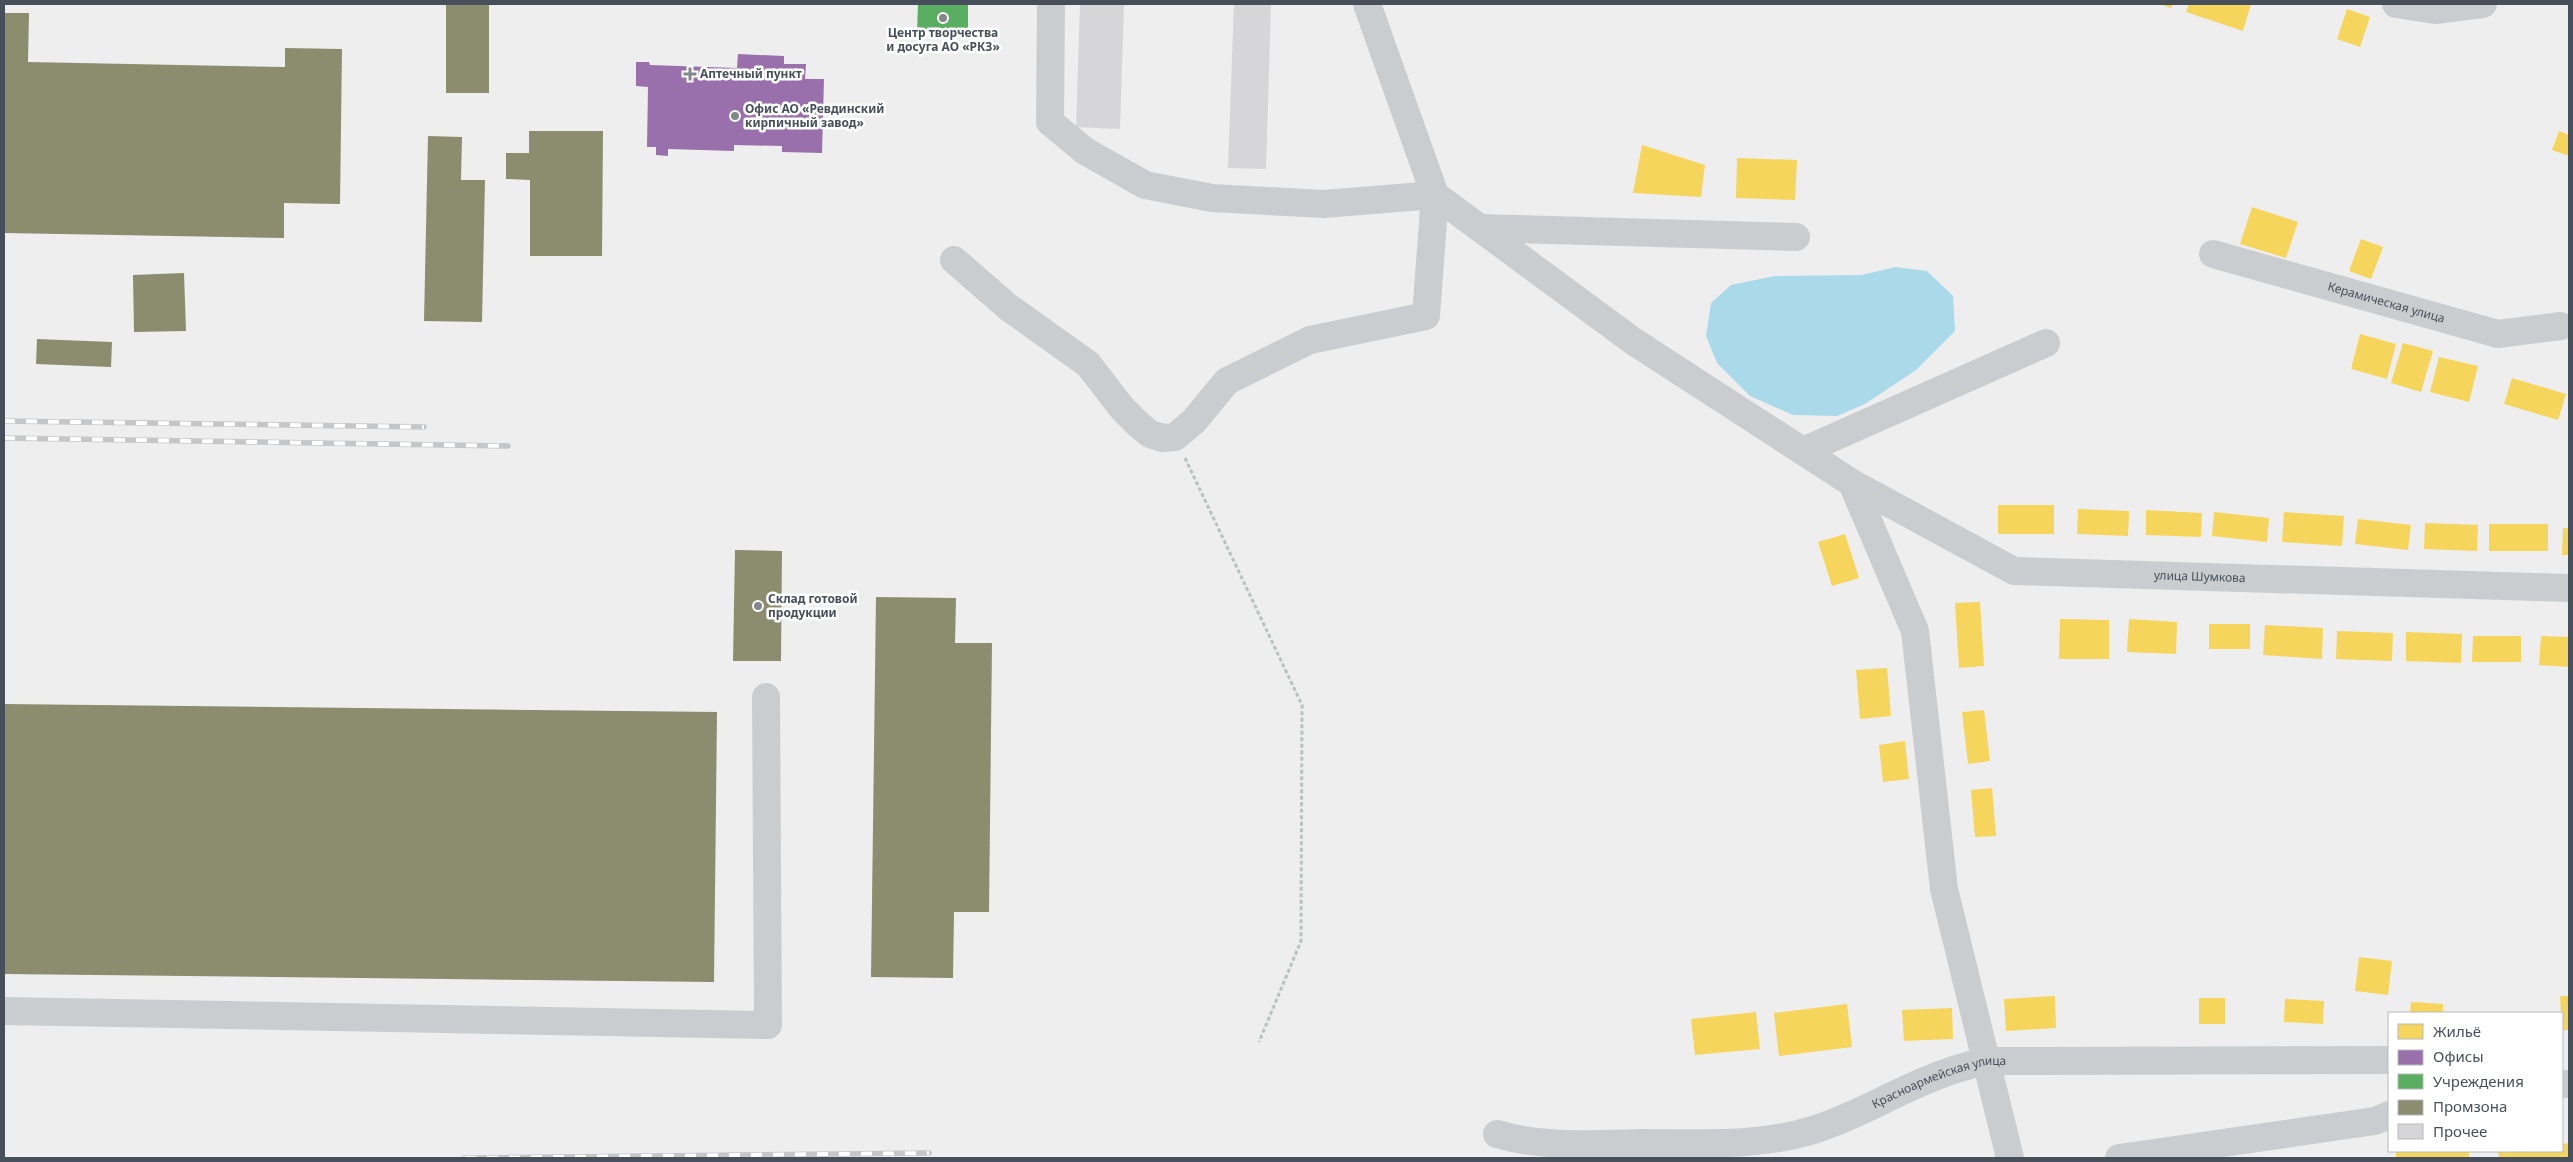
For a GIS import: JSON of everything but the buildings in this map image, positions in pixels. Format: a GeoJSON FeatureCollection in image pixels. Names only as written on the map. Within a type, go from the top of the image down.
{"type":"FeatureCollection","features":[{"type":"Feature","properties":{"kind":"street"},"geometry":{"type":"LineString","coordinates":[[1050,4],[1050,122],[1085,151],[1145,185],[1212,198],[1324,204],[1435,195]]}},
{"type":"Feature","properties":{"kind":"street"},"geometry":{"type":"LineString","coordinates":[[954,260],[1008,307],[1088,364],[1122,408],[1138,424],[1150,434],[1163,438],[1175,437],[1194,421],[1227,381],[1310,340],[1426,316],[1435,195],[1367,4]]}},
{"type":"Feature","properties":{"kind":"street"},"geometry":{"type":"LineString","coordinates":[[2396,4],[2435,10],[2482,4]]}},
{"type":"Feature","properties":{"kind":"street","name":"улица Шумкова"},"geometry":{"type":"LineString","coordinates":[[1435,195],[1633,341],[1852,483],[2014,571],[2569,588]]}},
{"type":"Feature","properties":{"kind":"street"},"geometry":{"type":"LineString","coordinates":[[1480,228],[1796,237]]}},
{"type":"Feature","properties":{"kind":"street","name":"Керамическая улица"},"geometry":{"type":"LineString","coordinates":[[2213,254],[2498,334],[2566,323]]}},
{"type":"Feature","properties":{"kind":"street"},"geometry":{"type":"LineString","coordinates":[[1803,451],[2046,343]]}},
{"type":"Feature","properties":{"kind":"street"},"geometry":{"type":"LineString","coordinates":[[1852,483],[1915,631],[1944,889],[1984,1061],[2010,1158]]}},
{"type":"Feature","properties":{"kind":"street"},"geometry":{"type":"LineString","coordinates":[[4,1011],[768,1025],[766,697]]}},
{"type":"Feature","properties":{"kind":"street","name":"Красноармейская улица"},"geometry":{"type":"LineString","coordinates":[[1497,1134],[1518,1140],[1569,1144],[1741,1143],[1775,1139],[1811,1131],[1850,1117],[1944,1073],[1984,1061],[2388,1060]]}},
{"type":"Feature","properties":{"kind":"street"},"geometry":{"type":"LineString","coordinates":[[2119,1158],[2375,1121],[2388,1115]]}},
{"type":"Feature","properties":{"kind":"path"},"geometry":{"type":"LineString","coordinates":[[1175,437],[1302,705],[1301,941],[1259,1042]]}},
{"type":"Feature","properties":{"kind":"water"},"geometry":{"type":"Polygon","coordinates":[[[1895,267],[1927,271],[1953,296],[1955,331],[1916,370],[1865,404],[1837,416],[1793,415],[1750,396],[1717,363],[1706,336],[1711,303],[1731,285],[1775,276],[1862,275],[1895,267]]]}},
{"type":"Feature","properties":{"kind":"railway"},"geometry":{"type":"LineString","coordinates":[[4,421],[424,427]]}},
{"type":"Feature","properties":{"kind":"railway"},"geometry":{"type":"LineString","coordinates":[[4,438],[508,446]]}},
{"type":"Feature","properties":{"kind":"railway"},"geometry":{"type":"LineString","coordinates":[[465,1158],[929,1153]]}},
{"type":"Feature","properties":{"kind":"place","name":"Центр творчества и досуга АО «РКЗ»"},"geometry":{"type":"Point","coordinates":[943,18]}},
{"type":"Feature","properties":{"kind":"place","name":"Аптечный пункт"},"geometry":{"type":"Point","coordinates":[690,74]}},
{"type":"Feature","properties":{"kind":"place","name":"Офис АО «Ревдинский кирпичный завод»"},"geometry":{"type":"Point","coordinates":[735,116]}},
{"type":"Feature","properties":{"kind":"place","name":"Склад готовой продукции"},"geometry":{"type":"Point","coordinates":[758,606]}}]}
